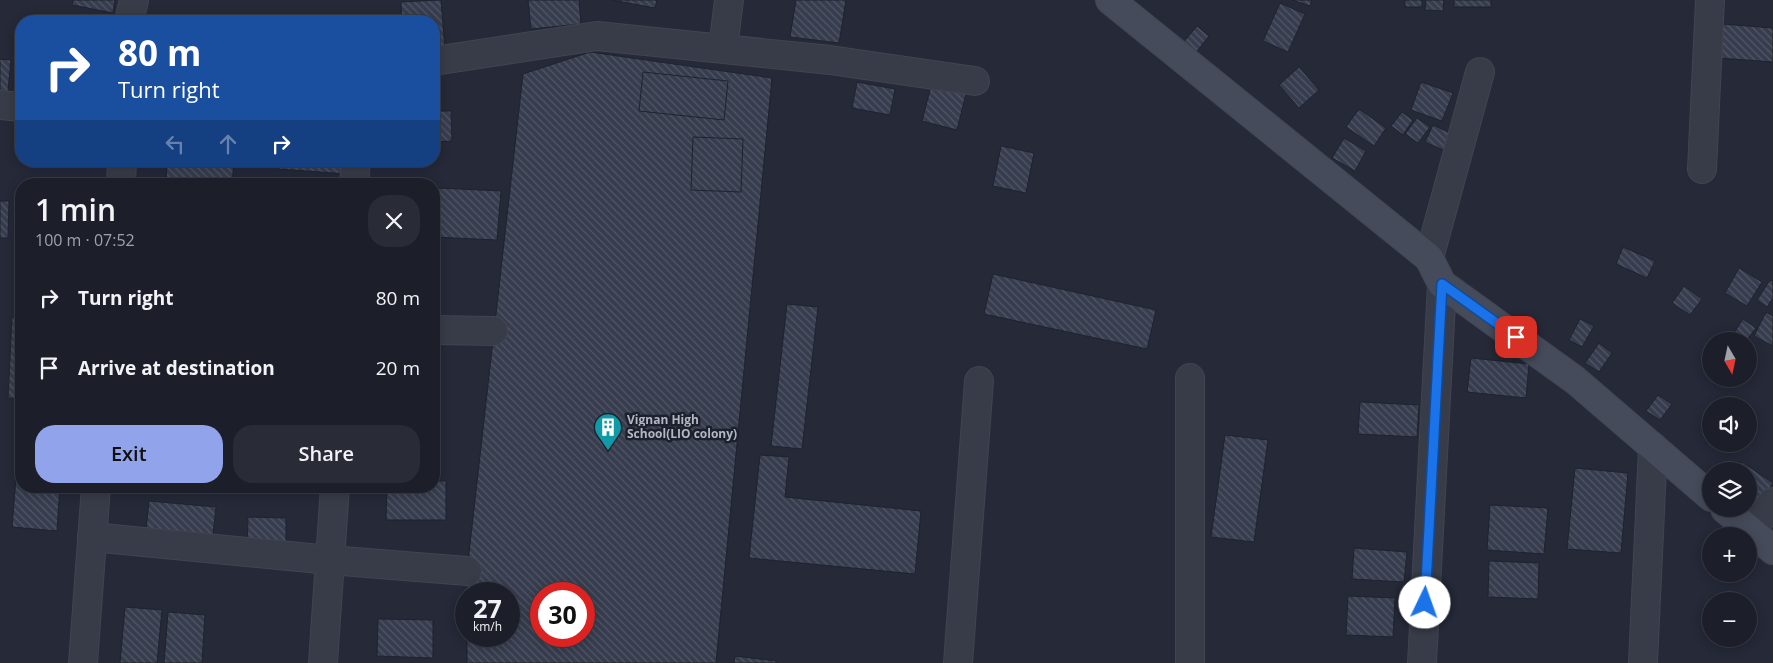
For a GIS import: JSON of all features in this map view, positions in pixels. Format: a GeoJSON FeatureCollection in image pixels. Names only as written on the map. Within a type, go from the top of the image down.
{"type":"FeatureCollection","features":[{"type":"Feature","properties":{"kind":"street"},"geometry":{"type":"LineString","coordinates":[[130,15],[134,0]]}},
{"type":"Feature","properties":{"kind":"street"},"geometry":{"type":"LineString","coordinates":[[723,48],[729,0]]}},
{"type":"Feature","properties":{"kind":"street"},"geometry":{"type":"LineString","coordinates":[[1110,0],[1429,258],[1442,284],[1575,380],[1702,489]]}},
{"type":"Feature","properties":{"kind":"street"},"geometry":{"type":"LineString","coordinates":[[1702,169],[1710,0]]}},
{"type":"Feature","properties":{"kind":"street"},"geometry":{"type":"LineString","coordinates":[[440,60],[597,36],[723,48],[975,81]]}},
{"type":"Feature","properties":{"kind":"street"},"geometry":{"type":"LineString","coordinates":[[1429,258],[1480,72]]}},
{"type":"Feature","properties":{"kind":"street"},"geometry":{"type":"LineString","coordinates":[[0,105],[15,106]]}},
{"type":"Feature","properties":{"kind":"street"},"geometry":{"type":"LineString","coordinates":[[1422,663],[1442,284]]}},
{"type":"Feature","properties":{"kind":"street"},"geometry":{"type":"LineString","coordinates":[[440,330],[493,331]]}},
{"type":"Feature","properties":{"kind":"street"},"geometry":{"type":"LineString","coordinates":[[1190,378],[1190,663]]}},
{"type":"Feature","properties":{"kind":"street"},"geometry":{"type":"LineString","coordinates":[[958,663],[979,381]]}},
{"type":"Feature","properties":{"kind":"street"},"geometry":{"type":"LineString","coordinates":[[1643,663],[1653,447]]}},
{"type":"Feature","properties":{"kind":"street"},"geometry":{"type":"LineString","coordinates":[[83,663],[95,493]]}},
{"type":"Feature","properties":{"kind":"street"},"geometry":{"type":"LineString","coordinates":[[323,663],[335,493]]}},
{"type":"Feature","properties":{"kind":"street"},"geometry":{"type":"LineString","coordinates":[[1755,527],[1773,502]]}},
{"type":"Feature","properties":{"kind":"street"},"geometry":{"type":"LineString","coordinates":[[1735,517],[1747,527]]}},
{"type":"Feature","properties":{"kind":"street"},"geometry":{"type":"LineString","coordinates":[[1757,536],[1773,550]]}},
{"type":"Feature","properties":{"kind":"street"},"geometry":{"type":"LineString","coordinates":[[92,537],[467,571]]}},
{"type":"Feature","properties":{"kind":"building"},"geometry":{"type":"Polygon","coordinates":[[[73,0],[115,0],[113,13],[72,5],[73,0]]]}},
{"type":"Feature","properties":{"kind":"building"},"geometry":{"type":"Polygon","coordinates":[[[441,0],[445,49],[440,49],[440,15],[402,15],[401,2],[441,0]]]}},
{"type":"Feature","properties":{"kind":"building"},"geometry":{"type":"Polygon","coordinates":[[[528,0],[579,0],[581,24],[531,29],[528,0]]]}},
{"type":"Feature","properties":{"kind":"building"},"geometry":{"type":"Polygon","coordinates":[[[611,0],[657,0],[655,8],[611,0]]]}},
{"type":"Feature","properties":{"kind":"building"},"geometry":{"type":"Polygon","coordinates":[[[796,0],[846,0],[839,43],[790,37],[796,0]]]}},
{"type":"Feature","properties":{"kind":"building"},"geometry":{"type":"Polygon","coordinates":[[[1292,0],[1312,0],[1310,6],[1292,0]]]}},
{"type":"Feature","properties":{"kind":"building"},"geometry":{"type":"Polygon","coordinates":[[[1405,0],[1422,0],[1422,7],[1405,7],[1405,0]]]}},
{"type":"Feature","properties":{"kind":"building"},"geometry":{"type":"Polygon","coordinates":[[[1426,0],[1444,0],[1443,11],[1425,10],[1426,0]]]}},
{"type":"Feature","properties":{"kind":"building"},"geometry":{"type":"Polygon","coordinates":[[[1454,0],[1491,0],[1491,7],[1454,7],[1454,0]]]}},
{"type":"Feature","properties":{"kind":"building"},"geometry":{"type":"Polygon","coordinates":[[[1280,3],[1305,14],[1288,52],[1263,41],[1280,3]]]}},
{"type":"Feature","properties":{"kind":"building"},"geometry":{"type":"Polygon","coordinates":[[[1722,24],[1773,28],[1773,62],[1719,58],[1722,24]]]}},
{"type":"Feature","properties":{"kind":"building"},"geometry":{"type":"Polygon","coordinates":[[[1197,26],[1209,36],[1194,55],[1181,45],[1197,26]]]}},
{"type":"Feature","properties":{"kind":"building","name":"Vignan High School(LIO colony)"},"geometry":{"type":"Polygon","coordinates":[[[590,52],[772,78],[716,663],[467,663],[467,647],[520,647],[520,582],[467,582],[523,74],[590,52]]]}},
{"type":"Feature","properties":{"kind":"building"},"geometry":{"type":"Polygon","coordinates":[[[0,59],[11,60],[7,101],[0,100],[0,59]]]}},
{"type":"Feature","properties":{"kind":"building"},"geometry":{"type":"Polygon","coordinates":[[[1299,67],[1319,90],[1299,108],[1279,85],[1299,67]]]}},
{"type":"Feature","properties":{"kind":"building"},"geometry":{"type":"Polygon","coordinates":[[[15,68],[15,103],[12,103],[15,68]]]}},
{"type":"Feature","properties":{"kind":"building"},"geometry":{"type":"Polygon","coordinates":[[[643,72],[728,81],[724,120],[639,111],[643,72]]]}},
{"type":"Feature","properties":{"kind":"building"},"geometry":{"type":"Polygon","coordinates":[[[857,82],[895,89],[890,115],[852,108],[857,82]]]}},
{"type":"Feature","properties":{"kind":"building"},"geometry":{"type":"Polygon","coordinates":[[[1421,82],[1453,93],[1442,121],[1411,110],[1421,82]]]}},
{"type":"Feature","properties":{"kind":"building"},"geometry":{"type":"Polygon","coordinates":[[[931,86],[966,94],[957,130],[922,121],[931,86]]]}},
{"type":"Feature","properties":{"kind":"building"},"geometry":{"type":"Polygon","coordinates":[[[1359,109],[1386,128],[1374,146],[1346,127],[1359,109]]]}},
{"type":"Feature","properties":{"kind":"building"},"geometry":{"type":"Polygon","coordinates":[[[440,111],[451,111],[452,141],[440,142],[440,111]]]}},
{"type":"Feature","properties":{"kind":"building"},"geometry":{"type":"Polygon","coordinates":[[[1402,112],[1413,120],[1403,135],[1391,126],[1402,112]]]}},
{"type":"Feature","properties":{"kind":"building"},"geometry":{"type":"Polygon","coordinates":[[[1417,118],[1430,127],[1418,143],[1405,134],[1417,118]]]}},
{"type":"Feature","properties":{"kind":"building"},"geometry":{"type":"Polygon","coordinates":[[[1433,125],[1457,136],[1450,153],[1425,142],[1433,125]]]}},
{"type":"Feature","properties":{"kind":"building"},"geometry":{"type":"Polygon","coordinates":[[[693,137],[743,139],[741,192],[691,190],[693,137]]]}},
{"type":"Feature","properties":{"kind":"building"},"geometry":{"type":"Polygon","coordinates":[[[1344,138],[1366,151],[1355,171],[1332,158],[1344,138]]]}},
{"type":"Feature","properties":{"kind":"building"},"geometry":{"type":"Polygon","coordinates":[[[1001,146],[1034,153],[1026,193],[993,186],[1001,146]]]}},
{"type":"Feature","properties":{"kind":"building"},"geometry":{"type":"Polygon","coordinates":[[[167,167],[233,167],[233,178],[166,178],[167,167]]]}},
{"type":"Feature","properties":{"kind":"building"},"geometry":{"type":"Polygon","coordinates":[[[278,167],[348,167],[347,174],[278,169],[278,167]]]}},
{"type":"Feature","properties":{"kind":"building"},"geometry":{"type":"Polygon","coordinates":[[[440,188],[501,191],[497,240],[440,237],[440,188]]]}},
{"type":"Feature","properties":{"kind":"building"},"geometry":{"type":"Polygon","coordinates":[[[0,201],[9,201],[8,238],[0,238],[0,201]]]}},
{"type":"Feature","properties":{"kind":"building"},"geometry":{"type":"Polygon","coordinates":[[[1623,247],[1655,261],[1647,278],[1616,264],[1623,247]]]}},
{"type":"Feature","properties":{"kind":"building"},"geometry":{"type":"Polygon","coordinates":[[[1739,268],[1762,282],[1747,306],[1725,293],[1739,268]]]}},
{"type":"Feature","properties":{"kind":"building"},"geometry":{"type":"Polygon","coordinates":[[[993,274],[1156,310],[1147,349],[984,314],[993,274]]]}},
{"type":"Feature","properties":{"kind":"building"},"geometry":{"type":"Polygon","coordinates":[[[1770,280],[1773,281],[1773,298],[1767,307],[1757,300],[1770,280]]]}},
{"type":"Feature","properties":{"kind":"building"},"geometry":{"type":"Polygon","coordinates":[[[1684,286],[1702,299],[1690,315],[1672,303],[1684,286]]]}},
{"type":"Feature","properties":{"kind":"building"},"geometry":{"type":"Polygon","coordinates":[[[787,304],[818,307],[802,449],[771,446],[787,304]]]}},
{"type":"Feature","properties":{"kind":"building"},"geometry":{"type":"Polygon","coordinates":[[[1766,312],[1773,316],[1773,346],[1758,338],[1758,332],[1756,332],[1766,312]]]}},
{"type":"Feature","properties":{"kind":"building"},"geometry":{"type":"Polygon","coordinates":[[[12,317],[15,317],[15,399],[8,398],[12,317]]]}},
{"type":"Feature","properties":{"kind":"building"},"geometry":{"type":"Polygon","coordinates":[[[1580,319],[1594,326],[1582,347],[1569,340],[1580,319]]]}},
{"type":"Feature","properties":{"kind":"building"},"geometry":{"type":"Polygon","coordinates":[[[1743,319],[1756,328],[1753,332],[1735,332],[1743,319]]]}},
{"type":"Feature","properties":{"kind":"building"},"geometry":{"type":"Polygon","coordinates":[[[1599,343],[1612,353],[1599,372],[1585,363],[1599,343]]]}},
{"type":"Feature","properties":{"kind":"building"},"geometry":{"type":"Polygon","coordinates":[[[1471,358],[1529,364],[1526,398],[1467,392],[1471,358]]]}},
{"type":"Feature","properties":{"kind":"building"},"geometry":{"type":"Polygon","coordinates":[[[1658,395],[1672,404],[1660,420],[1646,411],[1658,395]]]}},
{"type":"Feature","properties":{"kind":"building"},"geometry":{"type":"Polygon","coordinates":[[[1360,402],[1419,405],[1417,437],[1358,434],[1360,402]]]}},
{"type":"Feature","properties":{"kind":"building"},"geometry":{"type":"Polygon","coordinates":[[[1225,435],[1268,440],[1254,542],[1211,537],[1225,435]]]}},
{"type":"Feature","properties":{"kind":"building"},"geometry":{"type":"Polygon","coordinates":[[[760,455],[789,457],[785,497],[921,511],[915,574],[749,558],[760,455]]]}},
{"type":"Feature","properties":{"kind":"building"},"geometry":{"type":"Polygon","coordinates":[[[1575,468],[1628,473],[1621,553],[1567,549],[1575,468]]]}},
{"type":"Feature","properties":{"kind":"building"},"geometry":{"type":"Polygon","coordinates":[[[1757,472],[1773,483],[1757,508],[1757,472]]]}},
{"type":"Feature","properties":{"kind":"building"},"geometry":{"type":"Polygon","coordinates":[[[440,481],[446,481],[446,520],[386,520],[387,493],[440,493],[440,481]]]}},
{"type":"Feature","properties":{"kind":"building"},"geometry":{"type":"Polygon","coordinates":[[[15,490],[15,493],[60,493],[57,531],[12,527],[15,490]]]}},
{"type":"Feature","properties":{"kind":"building"},"geometry":{"type":"Polygon","coordinates":[[[149,501],[216,507],[212,545],[145,539],[149,501]]]}},
{"type":"Feature","properties":{"kind":"building"},"geometry":{"type":"Polygon","coordinates":[[[1490,505],[1548,508],[1544,554],[1487,550],[1490,505]]]}},
{"type":"Feature","properties":{"kind":"building"},"geometry":{"type":"Polygon","coordinates":[[[248,517],[286,518],[286,548],[247,548],[248,517]]]}},
{"type":"Feature","properties":{"kind":"building"},"geometry":{"type":"Polygon","coordinates":[[[1354,548],[1407,552],[1404,582],[1352,579],[1354,548]]]}},
{"type":"Feature","properties":{"kind":"building"},"geometry":{"type":"Polygon","coordinates":[[[1489,561],[1539,563],[1538,599],[1488,597],[1489,561]]]}},
{"type":"Feature","properties":{"kind":"building"},"geometry":{"type":"Polygon","coordinates":[[[1348,596],[1395,598],[1393,637],[1346,635],[1348,596]]]}},
{"type":"Feature","properties":{"kind":"building"},"geometry":{"type":"Polygon","coordinates":[[[125,607],[162,610],[157,663],[120,663],[125,607]]]}},
{"type":"Feature","properties":{"kind":"building"},"geometry":{"type":"Polygon","coordinates":[[[168,612],[205,615],[202,663],[164,663],[168,612]]]}},
{"type":"Feature","properties":{"kind":"building"},"geometry":{"type":"Polygon","coordinates":[[[378,619],[433,620],[433,658],[377,656],[378,619]]]}},
{"type":"Feature","properties":{"kind":"building"},"geometry":{"type":"Polygon","coordinates":[[[735,656],[776,661],[776,663],[734,663],[735,656]]]}},
{"type":"Feature","properties":{"kind":"place","name":"Vignan High School(LIO colony)"},"geometry":{"type":"Point","coordinates":[608,451]}},
{"type":"Feature","properties":{"kind":"route"},"geometry":{"type":"LineString","coordinates":[[1425,603],[1442,284],[1516,337]]}}]}
